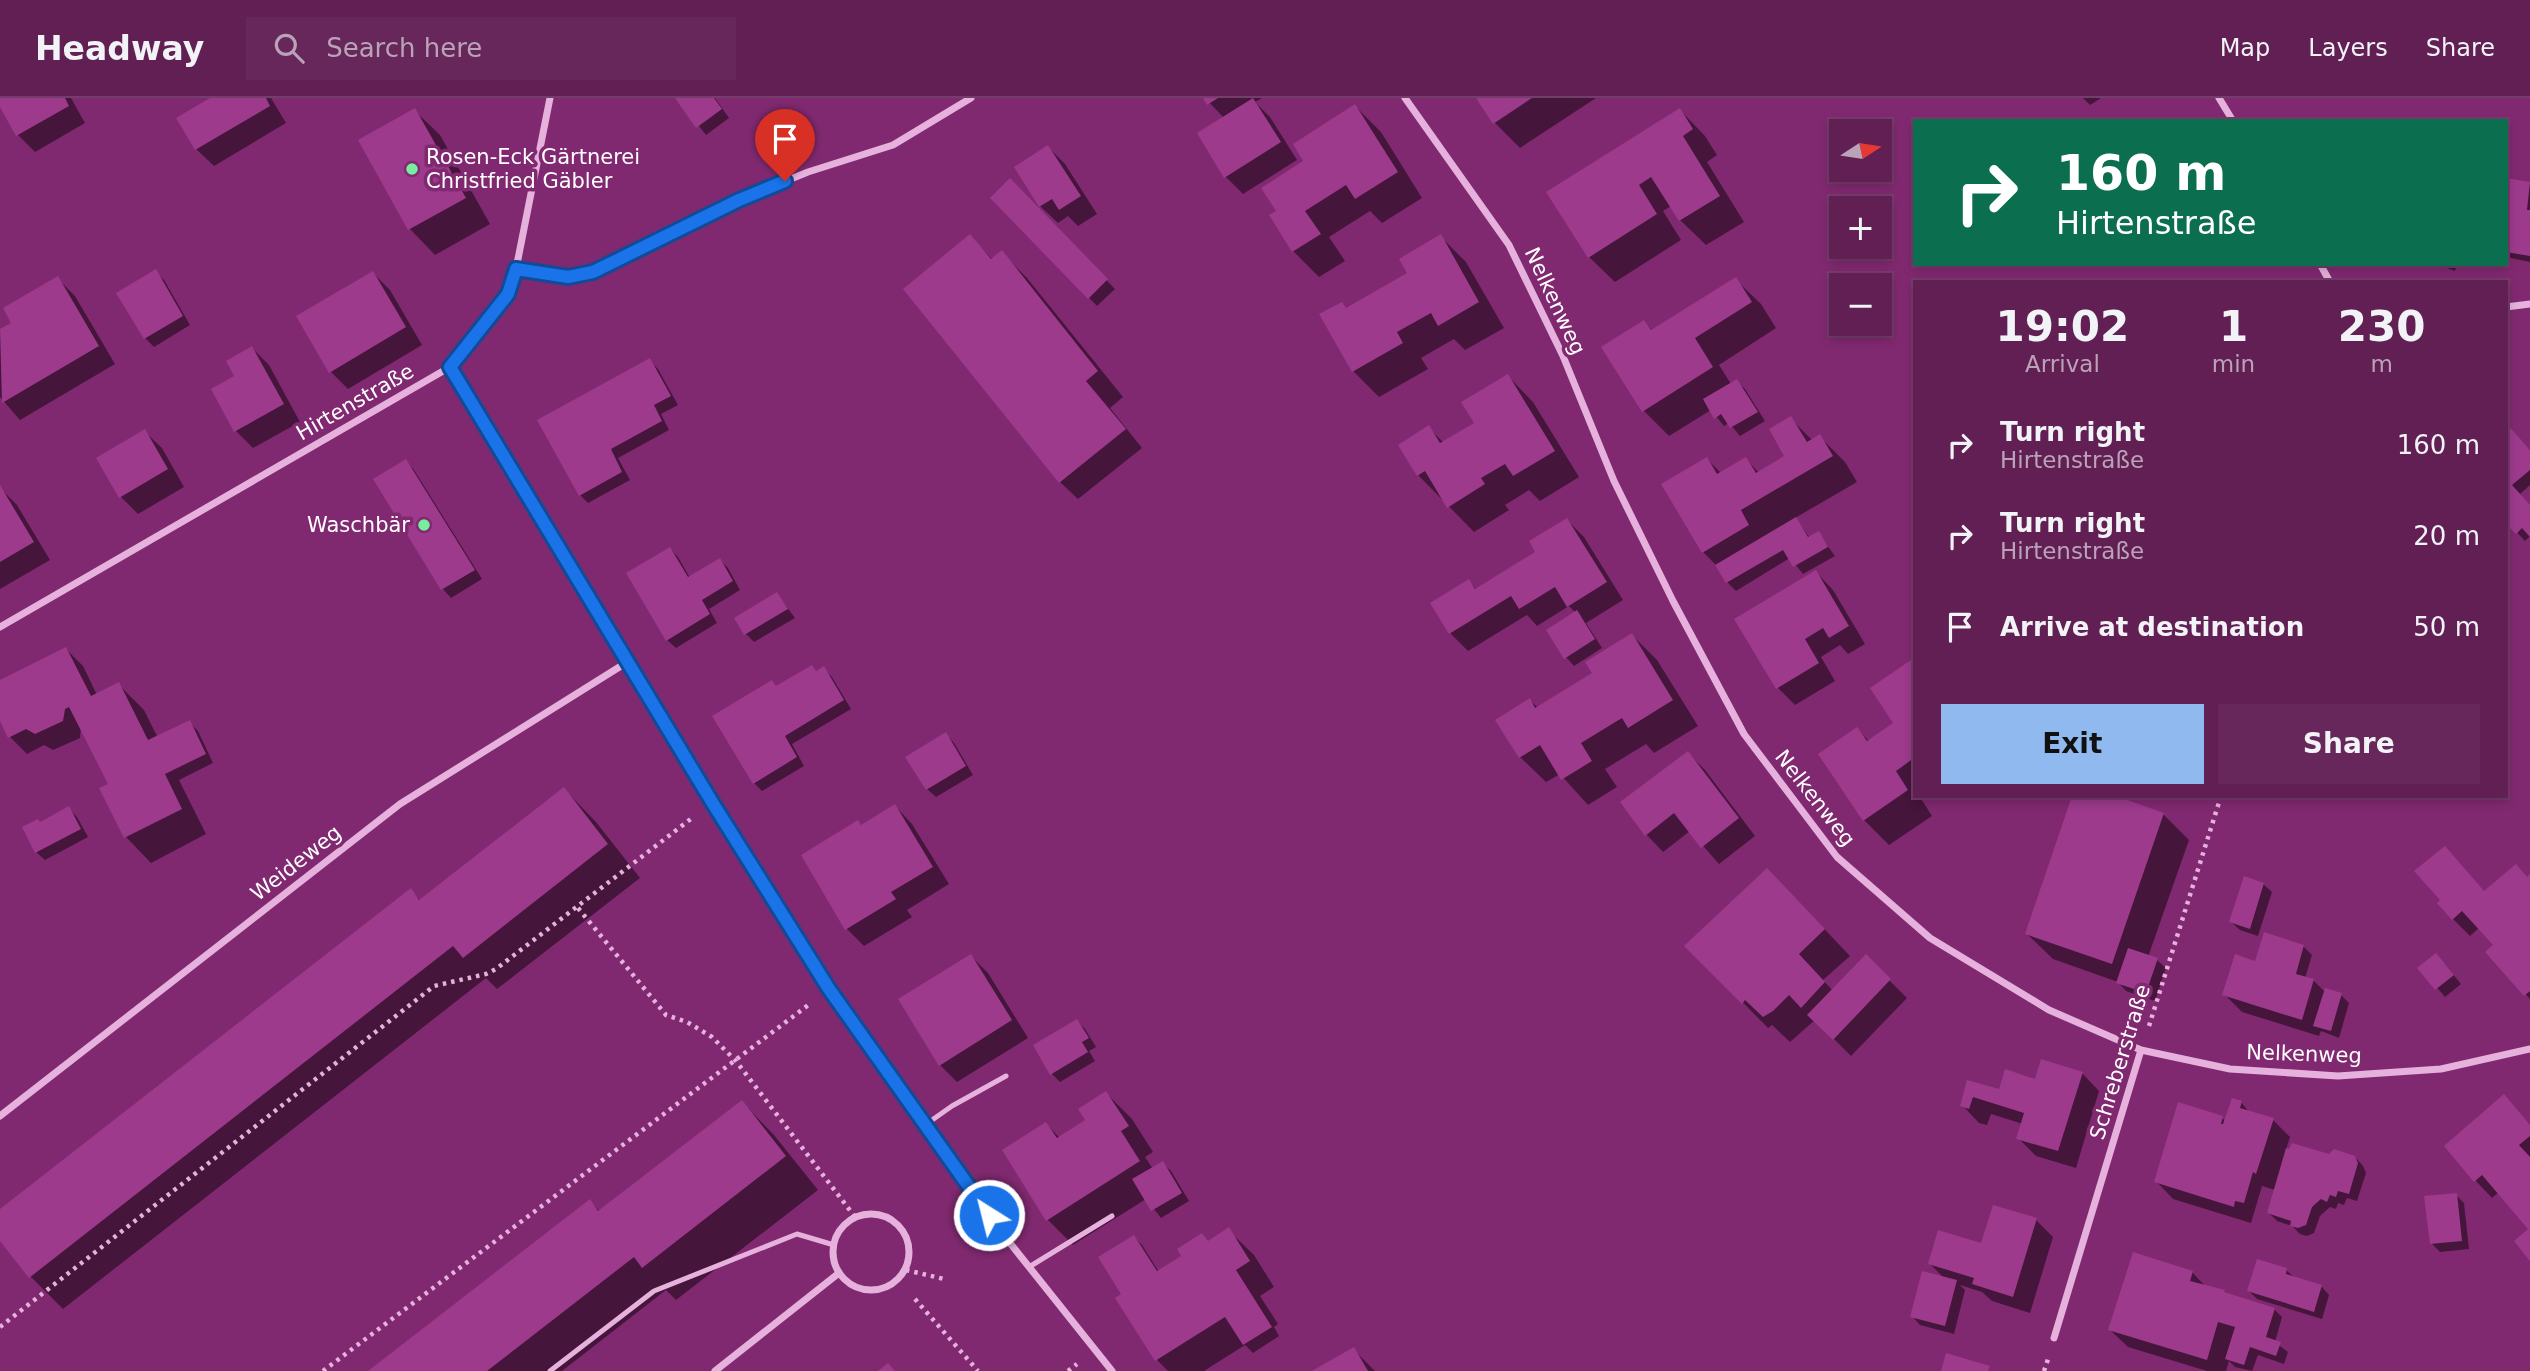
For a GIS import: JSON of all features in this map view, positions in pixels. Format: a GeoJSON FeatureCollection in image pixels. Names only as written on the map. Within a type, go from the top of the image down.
{"type":"FeatureCollection","features":[{"type":"Feature","properties":{"kind":"street","name":"Hirtenstraße"},"geometry":{"type":"LineString","coordinates":[[0,627],[450,367],[508,294],[516,269],[550,98]]}},
{"type":"Feature","properties":{"kind":"street"},"geometry":{"type":"LineString","coordinates":[[516,269],[568,277],[593,272],[739,200],[808,172],[892,145],[971,98]]}},
{"type":"Feature","properties":{"kind":"street","name":"Nelkenweg"},"geometry":{"type":"LineString","coordinates":[[1405,98],[1509,245],[1563,356],[1614,481],[1673,601],[1744,734],[1837,857],[1930,938],[2049,1010],[2141,1050],[2230,1069],[2338,1076],[2441,1069],[2530,1049]]}},
{"type":"Feature","properties":{"kind":"street"},"geometry":{"type":"LineString","coordinates":[[2219,98],[2232,119]]}},
{"type":"Feature","properties":{"kind":"street"},"geometry":{"type":"LineString","coordinates":[[2508,307],[2530,304]]}},
{"type":"Feature","properties":{"kind":"street"},"geometry":{"type":"LineString","coordinates":[[450,367],[712,802],[829,989],[1029,1267],[1112,1371]]}},
{"type":"Feature","properties":{"kind":"street","name":"Weideweg"},"geometry":{"type":"LineString","coordinates":[[0,1116],[400,804],[629,661]]}},
{"type":"Feature","properties":{"kind":"street","name":"Schreberstraße"},"geometry":{"type":"LineString","coordinates":[[2054,1338],[2141,1050]]}},
{"type":"Feature","properties":{"kind":"street"},"geometry":{"type":"LineString","coordinates":[[878,1214],[899,1225],[909,1246],[906,1269],[890,1286],[867,1290],[846,1282],[834,1264],[834,1245],[838,1233],[855,1217],[878,1214]]}},
{"type":"Feature","properties":{"kind":"street"},"geometry":{"type":"LineString","coordinates":[[715,1371],[839,1273]]}},
{"type":"Feature","properties":{"kind":"lane"},"geometry":{"type":"LineString","coordinates":[[925,1125],[952,1106],[1006,1076]]}},
{"type":"Feature","properties":{"kind":"lane"},"geometry":{"type":"LineString","coordinates":[[1029,1267],[1112,1216]]}},
{"type":"Feature","properties":{"kind":"lane"},"geometry":{"type":"LineString","coordinates":[[550,1371],[654,1291],[797,1234],[834,1245]]}},
{"type":"Feature","properties":{"kind":"path","name":"Schreberstraße"},"geometry":{"type":"LineString","coordinates":[[2141,1050],[2220,798]]}},
{"type":"Feature","properties":{"kind":"path"},"geometry":{"type":"LineString","coordinates":[[0,1326],[434,986],[486,974],[496,969],[712,802]]}},
{"type":"Feature","properties":{"kind":"path"},"geometry":{"type":"LineString","coordinates":[[578,908],[666,1015],[687,1022],[712,1037],[736,1062],[855,1217]]}},
{"type":"Feature","properties":{"kind":"path"},"geometry":{"type":"LineString","coordinates":[[323,1371],[811,1003]]}},
{"type":"Feature","properties":{"kind":"path"},"geometry":{"type":"LineString","coordinates":[[906,1269],[943,1279]]}},
{"type":"Feature","properties":{"kind":"path"},"geometry":{"type":"LineString","coordinates":[[915,1299],[978,1371]]}},
{"type":"Feature","properties":{"kind":"path"},"geometry":{"type":"LineString","coordinates":[[1068,1371],[1078,1363]]}},
{"type":"Feature","properties":{"kind":"building"},"geometry":{"type":"Polygon","coordinates":[[[0,98],[65,98],[69,106],[16,136],[0,107],[0,98]]]}},
{"type":"Feature","properties":{"kind":"building"},"geometry":{"type":"Polygon","coordinates":[[[210,98],[266,98],[270,106],[195,150],[176,118],[210,98]]]}},
{"type":"Feature","properties":{"kind":"building"},"geometry":{"type":"Polygon","coordinates":[[[675,98],[714,98],[722,109],[696,128],[675,98]]]}},
{"type":"Feature","properties":{"kind":"building"},"geometry":{"type":"Polygon","coordinates":[[[1203,98],[1218,98],[1207,105],[1203,98]]]}},
{"type":"Feature","properties":{"kind":"building"},"geometry":{"type":"Polygon","coordinates":[[[1253,98],[1281,142],[1224,178],[1197,133],[1253,98]]]}},
{"type":"Feature","properties":{"kind":"building"},"geometry":{"type":"Polygon","coordinates":[[[1476,98],[1532,98],[1493,124],[1476,98]]]}},
{"type":"Feature","properties":{"kind":"building"},"geometry":{"type":"Polygon","coordinates":[[[1355,104],[1398,172],[1355,199],[1346,185],[1305,211],[1321,234],[1292,252],[1269,215],[1276,211],[1261,188],[1303,161],[1293,144],[1355,104]]]}},
{"type":"Feature","properties":{"kind":"building","name":"Rosen-Eck Gärtnerei Christfried Gäbler"},"geometry":{"type":"Polygon","coordinates":[[[415,108],[466,198],[408,230],[358,140],[415,108]]]}},
{"type":"Feature","properties":{"kind":"building"},"geometry":{"type":"Polygon","coordinates":[[[1680,108],[1693,129],[1683,136],[1720,196],[1679,221],[1651,177],[1639,185],[1657,214],[1588,258],[1546,192],[1680,108]]]}},
{"type":"Feature","properties":{"kind":"building"},"geometry":{"type":"Polygon","coordinates":[[[1048,145],[1081,196],[1059,210],[1052,199],[1039,207],[1014,167],[1048,145]]]}},
{"type":"Feature","properties":{"kind":"building"},"geometry":{"type":"Polygon","coordinates":[[[1010,178],[1108,279],[1088,299],[990,198],[1010,178]]]}},
{"type":"Feature","properties":{"kind":"building"},"geometry":{"type":"Polygon","coordinates":[[[2508,178],[2530,182],[2527,210],[2530,210],[2530,256],[2508,252],[2508,178]]]}},
{"type":"Feature","properties":{"kind":"building"},"geometry":{"type":"Polygon","coordinates":[[[970,234],[991,259],[1002,250],[1098,371],[1086,381],[1126,429],[1059,483],[903,289],[970,234]]]}},
{"type":"Feature","properties":{"kind":"building"},"geometry":{"type":"Polygon","coordinates":[[[1441,234],[1479,302],[1438,326],[1431,313],[1397,332],[1403,343],[1352,372],[1319,314],[1342,302],[1346,308],[1407,273],[1399,259],[1441,234]]]}},
{"type":"Feature","properties":{"kind":"building"},"geometry":{"type":"Polygon","coordinates":[[[156,269],[183,316],[144,339],[116,293],[156,269]]]}},
{"type":"Feature","properties":{"kind":"building"},"geometry":{"type":"Polygon","coordinates":[[[373,271],[406,327],[329,373],[296,316],[373,271]]]}},
{"type":"Feature","properties":{"kind":"building"},"geometry":{"type":"Polygon","coordinates":[[[58,276],[99,346],[2,403],[0,329],[11,323],[3,308],[58,276]]]}},
{"type":"Feature","properties":{"kind":"building"},"geometry":{"type":"Polygon","coordinates":[[[1736,277],[1752,302],[1695,338],[1713,367],[1642,412],[1601,347],[1644,320],[1651,330],[1736,277]]]}},
{"type":"Feature","properties":{"kind":"building"},"geometry":{"type":"Polygon","coordinates":[[[252,346],[284,404],[234,432],[211,389],[234,376],[226,361],[252,346]]]}},
{"type":"Feature","properties":{"kind":"building"},"geometry":{"type":"Polygon","coordinates":[[[650,358],[671,396],[654,405],[662,421],[611,449],[622,472],[579,496],[537,420],[650,358]]]}},
{"type":"Feature","properties":{"kind":"building"},"geometry":{"type":"Polygon","coordinates":[[[1508,374],[1555,451],[1513,476],[1505,464],[1481,478],[1485,484],[1447,508],[1425,471],[1417,476],[1398,445],[1429,425],[1440,443],[1474,423],[1461,402],[1508,374]]]}},
{"type":"Feature","properties":{"kind":"building"},"geometry":{"type":"Polygon","coordinates":[[[1737,379],[1758,412],[1730,428],[1721,414],[1714,419],[1703,399],[1737,379]]]}},
{"type":"Feature","properties":{"kind":"building"},"geometry":{"type":"Polygon","coordinates":[[[1791,416],[1807,442],[1820,434],[1833,456],[1741,510],[1749,525],[1702,553],[1661,484],[1707,457],[1717,474],[1746,457],[1756,473],[1784,456],[1769,429],[1791,416]]]}},
{"type":"Feature","properties":{"kind":"building"},"geometry":{"type":"Polygon","coordinates":[[[2508,425],[2530,450],[2530,470],[2512,485],[2530,505],[2530,537],[2522,528],[2516,534],[2508,526],[2508,425]]]}},
{"type":"Feature","properties":{"kind":"building"},"geometry":{"type":"Polygon","coordinates":[[[145,429],[168,469],[119,498],[96,458],[145,429]]]}},
{"type":"Feature","properties":{"kind":"building","name":"Waschbär"},"geometry":{"type":"Polygon","coordinates":[[[406,459],[475,570],[441,590],[373,479],[406,459]]]}},
{"type":"Feature","properties":{"kind":"building"},"geometry":{"type":"Polygon","coordinates":[[[0,485],[34,542],[0,562],[0,485]]]}},
{"type":"Feature","properties":{"kind":"building"},"geometry":{"type":"Polygon","coordinates":[[[1796,517],[1808,537],[1819,531],[1828,547],[1793,567],[1783,550],[1726,583],[1715,565],[1796,517]]]}},
{"type":"Feature","properties":{"kind":"building"},"geometry":{"type":"Polygon","coordinates":[[[1567,518],[1607,582],[1567,607],[1555,587],[1519,609],[1511,596],[1449,634],[1430,603],[1469,579],[1475,589],[1535,552],[1529,541],[1567,518]]]}},
{"type":"Feature","properties":{"kind":"building"},"geometry":{"type":"Polygon","coordinates":[[[670,547],[688,577],[720,558],[733,581],[702,600],[710,614],[666,641],[626,573],[670,547]]]}},
{"type":"Feature","properties":{"kind":"building"},"geometry":{"type":"Polygon","coordinates":[[[1816,570],[1849,626],[1829,638],[1823,628],[1805,639],[1819,663],[1776,689],[1734,619],[1816,570]]]}},
{"type":"Feature","properties":{"kind":"building"},"geometry":{"type":"Polygon","coordinates":[[[777,592],[788,609],[744,635],[734,618],[777,592]]]}},
{"type":"Feature","properties":{"kind":"building"},"geometry":{"type":"Polygon","coordinates":[[[1577,610],[1595,639],[1564,659],[1546,630],[1577,610]]]}},
{"type":"Feature","properties":{"kind":"building"},"geometry":{"type":"Polygon","coordinates":[[[1632,633],[1673,700],[1628,728],[1622,718],[1581,743],[1592,761],[1561,780],[1540,745],[1519,758],[1495,720],[1530,698],[1535,708],[1592,673],[1585,662],[1632,633]]]}},
{"type":"Feature","properties":{"kind":"building"},"geometry":{"type":"Polygon","coordinates":[[[66,647],[91,696],[119,682],[148,740],[190,720],[206,754],[165,774],[182,809],[124,838],[99,788],[108,784],[69,707],[65,709],[63,721],[35,734],[26,729],[8,738],[0,721],[0,680],[66,647]]]}},
{"type":"Feature","properties":{"kind":"building"},"geometry":{"type":"Polygon","coordinates":[[[1913,659],[1913,759],[1896,771],[1908,790],[1863,821],[1818,754],[1857,727],[1867,741],[1893,723],[1870,688],[1913,659]]]}},
{"type":"Feature","properties":{"kind":"building"},"geometry":{"type":"Polygon","coordinates":[[[812,665],[816,671],[824,666],[844,700],[785,736],[797,757],[753,784],[712,716],[772,680],[776,686],[812,665]]]}},
{"type":"Feature","properties":{"kind":"building"},"geometry":{"type":"Polygon","coordinates":[[[946,732],[966,766],[926,790],[905,757],[946,732]]]}},
{"type":"Feature","properties":{"kind":"building"},"geometry":{"type":"Polygon","coordinates":[[[1688,751],[1739,818],[1701,848],[1674,813],[1645,836],[1620,802],[1688,751]]]}},
{"type":"Feature","properties":{"kind":"building"},"geometry":{"type":"Polygon","coordinates":[[[564,787],[608,844],[463,958],[453,946],[29,1278],[0,1241],[0,1209],[411,888],[419,900],[564,787]]]}},
{"type":"Feature","properties":{"kind":"building"},"geometry":{"type":"Polygon","coordinates":[[[2071,798],[2122,798],[2164,813],[2112,964],[2025,934],[2071,798]]]}},
{"type":"Feature","properties":{"kind":"building"},"geometry":{"type":"Polygon","coordinates":[[[895,804],[933,867],[891,892],[896,899],[845,930],[801,855],[858,820],[861,825],[895,804]]]}},
{"type":"Feature","properties":{"kind":"building"},"geometry":{"type":"Polygon","coordinates":[[[69,806],[81,829],[35,853],[22,827],[38,819],[40,822],[69,806]]]}},
{"type":"Feature","properties":{"kind":"building"},"geometry":{"type":"Polygon","coordinates":[[[2445,846],[2484,891],[2516,864],[2527,877],[2530,874],[2530,991],[2524,996],[2485,952],[2493,945],[2462,911],[2452,920],[2437,903],[2440,900],[2414,871],[2445,846]]]}},
{"type":"Feature","properties":{"kind":"building"},"geometry":{"type":"Polygon","coordinates":[[[1767,868],[1825,929],[1799,954],[1825,982],[1801,1008],[1789,995],[1763,1017],[1745,1000],[1742,1004],[1684,946],[1767,868]]]}},
{"type":"Feature","properties":{"kind":"building"},"geometry":{"type":"Polygon","coordinates":[[[2244,876],[2264,883],[2250,929],[2229,922],[2244,876]]]}},
{"type":"Feature","properties":{"kind":"building"},"geometry":{"type":"Polygon","coordinates":[[[2264,932],[2304,945],[2296,974],[2314,979],[2302,1020],[2222,995],[2235,954],[2255,961],[2264,932]]]}},
{"type":"Feature","properties":{"kind":"building"},"geometry":{"type":"Polygon","coordinates":[[[2128,948],[2158,958],[2146,993],[2116,983],[2128,948]]]}},
{"type":"Feature","properties":{"kind":"building"},"geometry":{"type":"Polygon","coordinates":[[[2436,953],[2454,975],[2435,990],[2417,968],[2436,953]]]}},
{"type":"Feature","properties":{"kind":"building"},"geometry":{"type":"Polygon","coordinates":[[[971,954],[1012,1020],[939,1066],[898,999],[971,954]]]}},
{"type":"Feature","properties":{"kind":"building"},"geometry":{"type":"Polygon","coordinates":[[[1866,954],[1891,979],[1833,1040],[1807,1015],[1866,954]]]}},
{"type":"Feature","properties":{"kind":"building"},"geometry":{"type":"Polygon","coordinates":[[[2325,988],[2342,993],[2331,1031],[2313,1026],[2325,988]]]}},
{"type":"Feature","properties":{"kind":"building"},"geometry":{"type":"Polygon","coordinates":[[[1077,1019],[1089,1038],[1082,1042],[1088,1052],[1050,1075],[1033,1045],[1077,1019]]]}},
{"type":"Feature","properties":{"kind":"building"},"geometry":{"type":"Polygon","coordinates":[[[2041,1059],[2083,1072],[2058,1151],[2016,1139],[2024,1113],[1973,1097],[1969,1109],[1960,1106],[1967,1080],[1999,1089],[2005,1069],[2035,1079],[2041,1059]]]}},
{"type":"Feature","properties":{"kind":"building"},"geometry":{"type":"Polygon","coordinates":[[[1106,1091],[1129,1126],[1121,1131],[1140,1161],[1046,1221],[1002,1150],[1046,1122],[1057,1138],[1085,1120],[1078,1109],[1106,1091]]]}},
{"type":"Feature","properties":{"kind":"building"},"geometry":{"type":"Polygon","coordinates":[[[2504,1094],[2530,1125],[2530,1136],[2519,1145],[2530,1157],[2530,1261],[2514,1241],[2528,1229],[2482,1175],[2474,1182],[2444,1146],[2504,1094]]]}},
{"type":"Feature","properties":{"kind":"building"},"geometry":{"type":"Polygon","coordinates":[[[2232,1098],[2242,1101],[2240,1108],[2274,1118],[2244,1203],[2235,1201],[2234,1207],[2154,1182],[2178,1102],[2223,1116],[2223,1124],[2232,1098]]]}},
{"type":"Feature","properties":{"kind":"building"},"geometry":{"type":"Polygon","coordinates":[[[742,1100],[786,1156],[642,1268],[634,1257],[487,1371],[368,1371],[590,1199],[598,1211],[742,1100]]]}},
{"type":"Feature","properties":{"kind":"building"},"geometry":{"type":"Polygon","coordinates":[[[2292,1143],[2329,1154],[2334,1149],[2355,1156],[2358,1163],[2349,1194],[2338,1191],[2336,1197],[2330,1195],[2327,1202],[2321,1199],[2312,1207],[2306,1225],[2298,1228],[2290,1226],[2291,1221],[2267,1213],[2286,1148],[2289,1149],[2292,1143]]]}},
{"type":"Feature","properties":{"kind":"building"},"geometry":{"type":"Polygon","coordinates":[[[1163,1161],[1182,1193],[1151,1211],[1132,1179],[1163,1161]]]}},
{"type":"Feature","properties":{"kind":"building"},"geometry":{"type":"Polygon","coordinates":[[[2457,1193],[2462,1241],[2430,1244],[2424,1196],[2457,1193]]]}},
{"type":"Feature","properties":{"kind":"building"},"geometry":{"type":"Polygon","coordinates":[[[1993,1205],[2037,1218],[2013,1297],[1972,1284],[1974,1278],[1928,1264],[1938,1230],[1981,1243],[1993,1205]]]}},
{"type":"Feature","properties":{"kind":"building"},"geometry":{"type":"Polygon","coordinates":[[[1229,1227],[1250,1261],[1236,1270],[1272,1327],[1243,1345],[1225,1317],[1155,1361],[1115,1298],[1121,1294],[1098,1257],[1134,1235],[1157,1271],[1181,1256],[1177,1249],[1202,1233],[1208,1241],[1229,1227]]]}},
{"type":"Feature","properties":{"kind":"building"},"geometry":{"type":"Polygon","coordinates":[[[2133,1252],[2193,1271],[2190,1281],[2275,1308],[2266,1337],[2281,1342],[2276,1356],[2250,1347],[2244,1365],[2225,1359],[2235,1327],[2218,1322],[2207,1360],[2108,1330],[2133,1252]]]}},
{"type":"Feature","properties":{"kind":"building"},"geometry":{"type":"Polygon","coordinates":[[[2257,1259],[2287,1268],[2286,1274],[2322,1285],[2314,1312],[2247,1291],[2257,1259]]]}},
{"type":"Feature","properties":{"kind":"building"},"geometry":{"type":"Polygon","coordinates":[[[1922,1271],[1957,1280],[1945,1326],[1910,1317],[1922,1271]]]}},
{"type":"Feature","properties":{"kind":"building"},"geometry":{"type":"Polygon","coordinates":[[[1354,1347],[1368,1371],[1312,1371],[1354,1347]]]}},
{"type":"Feature","properties":{"kind":"building"},"geometry":{"type":"Polygon","coordinates":[[[1946,1353],[1990,1366],[1988,1371],[1941,1371],[1946,1353]]]}},
{"type":"Feature","properties":{"kind":"building"},"geometry":{"type":"Polygon","coordinates":[[[888,1363],[895,1371],[878,1371],[888,1363]]]}},
{"type":"Feature","properties":{"kind":"place","name":"Rosen-Eck Gärtnerei Christfried Gäbler"},"geometry":{"type":"Point","coordinates":[412,169]}},
{"type":"Feature","properties":{"kind":"place","name":"Waschbär"},"geometry":{"type":"Point","coordinates":[424,525]}},
{"type":"Feature","properties":{"kind":"route"},"geometry":{"type":"LineString","coordinates":[[785,181],[739,200],[593,272],[568,277],[516,269],[508,294],[450,367],[712,802],[829,989],[989,1215]]}}]}
